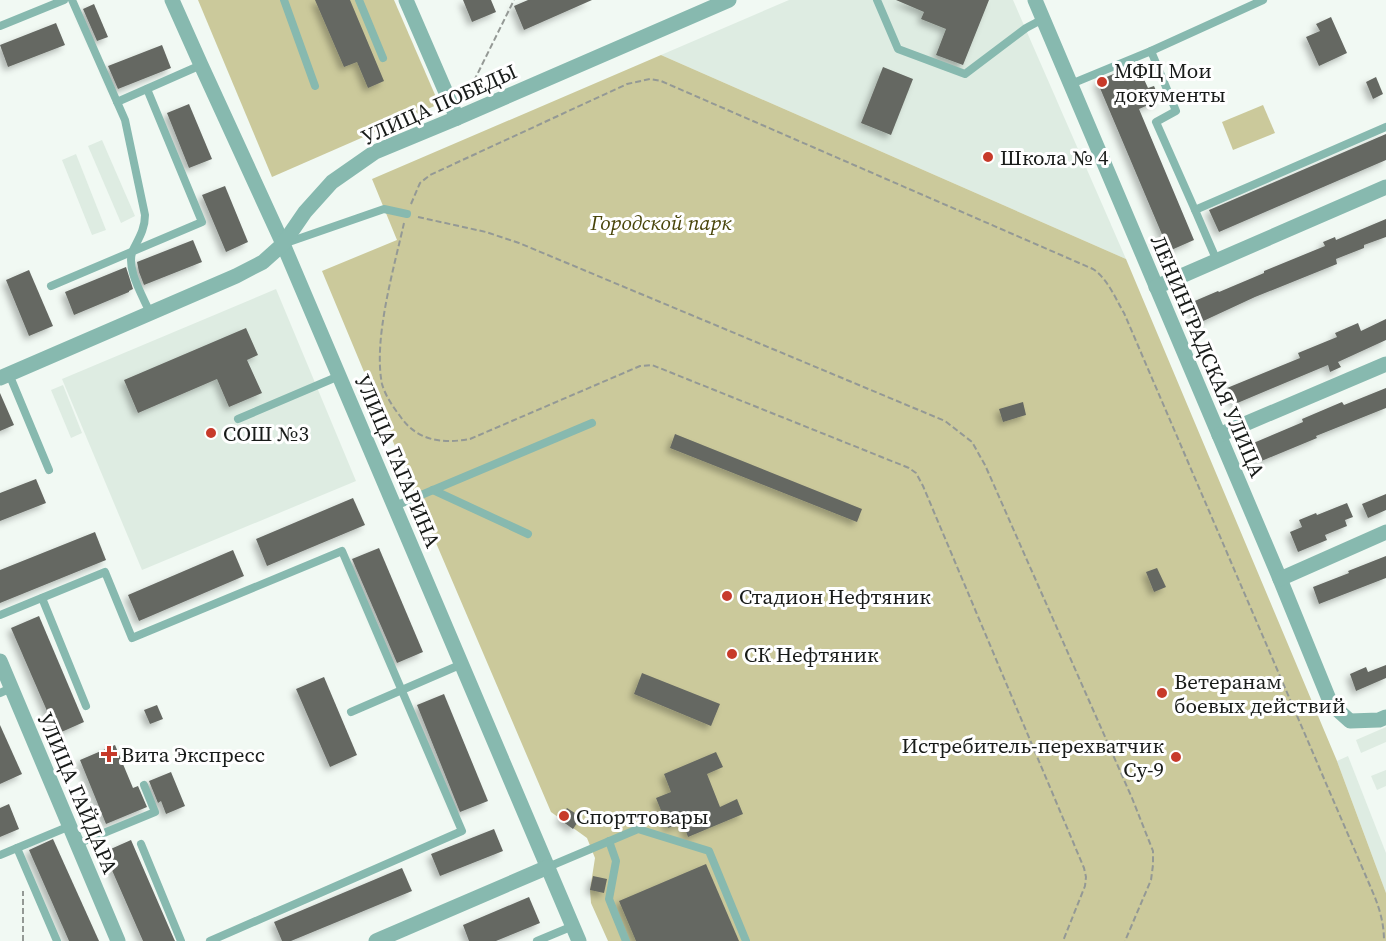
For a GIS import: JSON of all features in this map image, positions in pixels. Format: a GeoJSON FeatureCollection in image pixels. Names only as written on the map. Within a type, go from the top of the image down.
{"type":"FeatureCollection","features":[{"type":"Feature","properties":{"kind":"street","name":"УЛИЦА ГАГАРИНА"},"geometry":{"type":"LineString","coordinates":[[172,0],[283,244],[579,941]]}},
{"type":"Feature","properties":{"kind":"street"},"geometry":{"type":"LineString","coordinates":[[406,0],[457,118]]}},
{"type":"Feature","properties":{"kind":"street","name":"УЛИЦА ПОБЕДЫ"},"geometry":{"type":"LineString","coordinates":[[4,376],[236,276],[262,262],[283,244],[305,212],[332,182],[375,152],[729,0]]}},
{"type":"Feature","properties":{"kind":"street","name":"ЛЕНИНГРАДСКАЯ УЛИЦА"},"geometry":{"type":"LineString","coordinates":[[1035,0],[1331,704],[1350,721],[1379,720],[1386,717]]}},
{"type":"Feature","properties":{"kind":"street"},"geometry":{"type":"LineString","coordinates":[[1156,287],[1386,187]]}},
{"type":"Feature","properties":{"kind":"street"},"geometry":{"type":"LineString","coordinates":[[1219,435],[1386,364]]}},
{"type":"Feature","properties":{"kind":"street"},"geometry":{"type":"LineString","coordinates":[[1280,579],[1386,532]]}},
{"type":"Feature","properties":{"kind":"street","name":"УЛИЦА ГАЙДАРА"},"geometry":{"type":"LineString","coordinates":[[0,661],[6,690],[70,826],[118,941]]}},
{"type":"Feature","properties":{"kind":"street"},"geometry":{"type":"LineString","coordinates":[[376,941],[548,867]]}},
{"type":"Feature","properties":{"kind":"lane"},"geometry":{"type":"LineString","coordinates":[[0,26],[64,0]]}},
{"type":"Feature","properties":{"kind":"lane"},"geometry":{"type":"LineString","coordinates":[[72,0],[124,120],[145,215],[145,224],[132,252],[130,262],[150,313]]}},
{"type":"Feature","properties":{"kind":"lane"},"geometry":{"type":"LineString","coordinates":[[284,0],[315,86]]}},
{"type":"Feature","properties":{"kind":"lane"},"geometry":{"type":"LineString","coordinates":[[359,0],[383,58]]}},
{"type":"Feature","properties":{"kind":"lane"},"geometry":{"type":"LineString","coordinates":[[877,0],[898,49],[965,74],[1026,28],[1043,19]]}},
{"type":"Feature","properties":{"kind":"lane"},"geometry":{"type":"LineString","coordinates":[[1071,84],[1263,0]]}},
{"type":"Feature","properties":{"kind":"lane"},"geometry":{"type":"LineString","coordinates":[[1150,51],[1176,111],[1156,122],[1217,261]]}},
{"type":"Feature","properties":{"kind":"lane"},"geometry":{"type":"LineString","coordinates":[[117,102],[201,65]]}},
{"type":"Feature","properties":{"kind":"lane"},"geometry":{"type":"LineString","coordinates":[[51,286],[202,222],[147,88]]}},
{"type":"Feature","properties":{"kind":"lane"},"geometry":{"type":"LineString","coordinates":[[1195,210],[1386,127]]}},
{"type":"Feature","properties":{"kind":"lane"},"geometry":{"type":"LineString","coordinates":[[283,244],[384,208],[407,214]]}},
{"type":"Feature","properties":{"kind":"lane"},"geometry":{"type":"LineString","coordinates":[[4,376],[49,470]]}},
{"type":"Feature","properties":{"kind":"lane"},"geometry":{"type":"LineString","coordinates":[[238,419],[339,376]]}},
{"type":"Feature","properties":{"kind":"lane"},"geometry":{"type":"LineString","coordinates":[[395,506],[592,423]]}},
{"type":"Feature","properties":{"kind":"lane"},"geometry":{"type":"LineString","coordinates":[[433,490],[528,534]]}},
{"type":"Feature","properties":{"kind":"lane"},"geometry":{"type":"LineString","coordinates":[[0,615],[105,572],[132,638],[342,551],[462,831],[210,941]]}},
{"type":"Feature","properties":{"kind":"lane"},"geometry":{"type":"LineString","coordinates":[[42,598],[86,706]]}},
{"type":"Feature","properties":{"kind":"lane"},"geometry":{"type":"LineString","coordinates":[[351,712],[462,664]]}},
{"type":"Feature","properties":{"kind":"lane"},"geometry":{"type":"LineString","coordinates":[[77,844],[155,812],[144,785]]}},
{"type":"Feature","properties":{"kind":"lane"},"geometry":{"type":"LineString","coordinates":[[0,855],[70,826]]}},
{"type":"Feature","properties":{"kind":"lane"},"geometry":{"type":"LineString","coordinates":[[548,867],[638,829],[709,851],[746,941]]}},
{"type":"Feature","properties":{"kind":"lane"},"geometry":{"type":"LineString","coordinates":[[609,841],[616,861],[609,899],[627,941]]}},
{"type":"Feature","properties":{"kind":"lane"},"geometry":{"type":"LineString","coordinates":[[141,844],[181,941]]}},
{"type":"Feature","properties":{"kind":"lane"},"geometry":{"type":"LineString","coordinates":[[17,848],[57,941]]}},
{"type":"Feature","properties":{"kind":"lane"},"geometry":{"type":"LineString","coordinates":[[537,941],[573,926]]}},
{"type":"Feature","properties":{"kind":"path"},"geometry":{"type":"LineString","coordinates":[[470,89],[514,0]]}},
{"type":"Feature","properties":{"kind":"path"},"geometry":{"type":"LineString","coordinates":[[1063,941],[1085,886],[1084,868],[916,472],[646,364],[470,439],[452,442],[423,436],[411,429],[394,408],[383,386],[380,367],[386,309],[407,214],[420,183],[430,175],[627,84],[650,79],[661,81],[1100,274],[1124,313],[1376,900],[1381,914],[1384,941]]}},
{"type":"Feature","properties":{"kind":"path"},"geometry":{"type":"LineString","coordinates":[[407,214],[486,232],[519,243],[945,421],[972,442],[986,465],[1153,851],[1154,866],[1150,880],[1125,941]]}},
{"type":"Feature","properties":{"kind":"path"},"geometry":{"type":"LineString","coordinates":[[23,862],[23,941]]}},
{"type":"Feature","properties":{"kind":"shaded area","name":"Школа № 4"},"geometry":{"type":"Polygon","coordinates":[[[789,0],[1013,0],[1126,259],[661,55],[789,0]]]}},
{"type":"Feature","properties":{"kind":"shaded area"},"geometry":{"type":"Polygon","coordinates":[[[102,140],[135,216],[121,223],[88,146],[102,140]]]}},
{"type":"Feature","properties":{"kind":"shaded area"},"geometry":{"type":"Polygon","coordinates":[[[76,154],[106,230],[92,235],[62,160],[76,154]]]}},
{"type":"Feature","properties":{"kind":"shaded area","name":"СОШ №3"},"geometry":{"type":"Polygon","coordinates":[[[276,289],[356,481],[142,570],[62,379],[276,289]]]}},
{"type":"Feature","properties":{"kind":"shaded area"},"geometry":{"type":"Polygon","coordinates":[[[63,385],[82,433],[71,438],[51,390],[63,385]]]}},
{"type":"Feature","properties":{"kind":"shaded area"},"geometry":{"type":"Polygon","coordinates":[[[1386,727],[1386,742],[1361,753],[1356,740],[1386,727]]]}},
{"type":"Feature","properties":{"kind":"shaded area"},"geometry":{"type":"Polygon","coordinates":[[[1348,756],[1386,853],[1386,893],[1337,761],[1348,756]]]}},
{"type":"Feature","properties":{"kind":"shaded area"},"geometry":{"type":"Polygon","coordinates":[[[1386,770],[1386,786],[1377,790],[1371,776],[1386,770]]]}},
{"type":"Feature","properties":{"kind":"green space"},"geometry":{"type":"Polygon","coordinates":[[[198,0],[394,0],[439,104],[272,177],[198,0]]]}},
{"type":"Feature","properties":{"kind":"green space","name":"Городской парк"},"geometry":{"type":"Polygon","coordinates":[[[661,55],[1126,259],[1337,761],[1386,893],[1386,941],[608,941],[591,903],[590,890],[595,858],[587,838],[551,812],[322,271],[397,240],[372,179],[661,55]]]}},
{"type":"Feature","properties":{"kind":"green space"},"geometry":{"type":"Polygon","coordinates":[[[1263,105],[1275,133],[1233,150],[1222,122],[1263,105]]]}},
{"type":"Feature","properties":{"kind":"building"},"geometry":{"type":"Polygon","coordinates":[[[315,0],[350,0],[384,81],[368,88],[357,62],[344,67],[315,0]]]}},
{"type":"Feature","properties":{"kind":"building"},"geometry":{"type":"Polygon","coordinates":[[[463,0],[491,0],[496,12],[472,22],[463,0]]]}},
{"type":"Feature","properties":{"kind":"building"},"geometry":{"type":"Polygon","coordinates":[[[528,0],[592,0],[524,30],[514,6],[528,0]]]}},
{"type":"Feature","properties":{"kind":"building"},"geometry":{"type":"Polygon","coordinates":[[[896,0],[989,0],[963,65],[936,55],[946,29],[921,19],[924,12],[896,0]]]}},
{"type":"Feature","properties":{"kind":"building"},"geometry":{"type":"Polygon","coordinates":[[[94,4],[108,37],[97,41],[83,9],[94,4]]]}},
{"type":"Feature","properties":{"kind":"building"},"geometry":{"type":"Polygon","coordinates":[[[1331,17],[1347,53],[1319,66],[1306,37],[1320,31],[1316,24],[1331,17]]]}},
{"type":"Feature","properties":{"kind":"building"},"geometry":{"type":"Polygon","coordinates":[[[56,23],[65,45],[8,67],[0,45],[56,23]]]}},
{"type":"Feature","properties":{"kind":"building"},"geometry":{"type":"Polygon","coordinates":[[[162,45],[171,68],[118,89],[108,66],[162,45]]]}},
{"type":"Feature","properties":{"kind":"building"},"geometry":{"type":"Polygon","coordinates":[[[1137,64],[1148,88],[1154,86],[1160,100],[1139,109],[1194,240],[1169,251],[1097,81],[1137,64]]]}},
{"type":"Feature","properties":{"kind":"building"},"geometry":{"type":"Polygon","coordinates":[[[883,67],[913,79],[891,135],[861,123],[883,67]]]}},
{"type":"Feature","properties":{"kind":"building"},"geometry":{"type":"Polygon","coordinates":[[[1376,77],[1383,94],[1373,99],[1366,82],[1376,77]]]}},
{"type":"Feature","properties":{"kind":"building"},"geometry":{"type":"Polygon","coordinates":[[[189,104],[212,159],[189,168],[167,113],[189,104]]]}},
{"type":"Feature","properties":{"kind":"building"},"geometry":{"type":"Polygon","coordinates":[[[1386,134],[1386,160],[1219,232],[1209,210],[1386,134]]]}},
{"type":"Feature","properties":{"kind":"building"},"geometry":{"type":"Polygon","coordinates":[[[225,186],[248,242],[226,252],[202,195],[225,186]]]}},
{"type":"Feature","properties":{"kind":"building"},"geometry":{"type":"Polygon","coordinates":[[[1386,219],[1386,237],[1336,259],[1337,264],[1255,297],[1199,323],[1190,303],[1325,246],[1323,242],[1335,237],[1336,240],[1386,219]]]}},
{"type":"Feature","properties":{"kind":"building"},"geometry":{"type":"Polygon","coordinates":[[[193,240],[202,262],[144,285],[137,262],[193,240]]]}},
{"type":"Feature","properties":{"kind":"building"},"geometry":{"type":"Polygon","coordinates":[[[126,267],[133,289],[74,315],[65,292],[126,267]]]}},
{"type":"Feature","properties":{"kind":"building"},"geometry":{"type":"Polygon","coordinates":[[[29,270],[53,326],[29,336],[6,280],[29,270]]]}},
{"type":"Feature","properties":{"kind":"building"},"geometry":{"type":"Polygon","coordinates":[[[1386,319],[1386,340],[1338,362],[1341,367],[1330,372],[1328,365],[1235,404],[1227,388],[1300,358],[1298,353],[1337,337],[1335,333],[1358,323],[1361,331],[1386,319]]]}},
{"type":"Feature","properties":{"kind":"building"},"geometry":{"type":"Polygon","coordinates":[[[246,328],[258,355],[247,360],[262,393],[229,407],[217,379],[138,413],[124,380],[246,328]]]}},
{"type":"Feature","properties":{"kind":"building"},"geometry":{"type":"Polygon","coordinates":[[[1386,388],[1386,408],[1259,462],[1251,444],[1303,422],[1302,419],[1342,402],[1344,405],[1386,388]]]}},
{"type":"Feature","properties":{"kind":"building"},"geometry":{"type":"Polygon","coordinates":[[[0,393],[14,425],[0,431],[0,393]]]}},
{"type":"Feature","properties":{"kind":"building"},"geometry":{"type":"Polygon","coordinates":[[[1023,402],[1026,415],[1003,422],[999,409],[1023,402]]]}},
{"type":"Feature","properties":{"kind":"building"},"geometry":{"type":"Polygon","coordinates":[[[675,434],[862,509],[857,522],[670,448],[675,434]]]}},
{"type":"Feature","properties":{"kind":"building"},"geometry":{"type":"Polygon","coordinates":[[[36,479],[46,503],[0,521],[0,493],[36,479]]]}},
{"type":"Feature","properties":{"kind":"building"},"geometry":{"type":"Polygon","coordinates":[[[1386,494],[1386,510],[1368,518],[1362,504],[1386,494]]]}},
{"type":"Feature","properties":{"kind":"building"},"geometry":{"type":"Polygon","coordinates":[[[353,498],[365,525],[267,566],[256,539],[353,498]]]}},
{"type":"Feature","properties":{"kind":"building"},"geometry":{"type":"Polygon","coordinates":[[[1347,503],[1353,517],[1345,520],[1347,526],[1325,535],[1327,540],[1298,552],[1290,532],[1302,527],[1299,520],[1347,503]]]}},
{"type":"Feature","properties":{"kind":"building"},"geometry":{"type":"Polygon","coordinates":[[[95,532],[106,560],[0,603],[0,570],[95,532]]]}},
{"type":"Feature","properties":{"kind":"building"},"geometry":{"type":"Polygon","coordinates":[[[379,548],[423,652],[397,663],[352,559],[379,548]]]}},
{"type":"Feature","properties":{"kind":"building"},"geometry":{"type":"Polygon","coordinates":[[[233,550],[244,576],[139,621],[128,595],[233,550]]]}},
{"type":"Feature","properties":{"kind":"building"},"geometry":{"type":"Polygon","coordinates":[[[1386,556],[1386,578],[1319,604],[1313,587],[1386,556]]]}},
{"type":"Feature","properties":{"kind":"building"},"geometry":{"type":"Polygon","coordinates":[[[1157,568],[1166,587],[1154,592],[1146,572],[1157,568]]]}},
{"type":"Feature","properties":{"kind":"building"},"geometry":{"type":"Polygon","coordinates":[[[39,616],[84,722],[57,734],[11,628],[39,616]]]}},
{"type":"Feature","properties":{"kind":"building"},"geometry":{"type":"Polygon","coordinates":[[[1386,665],[1386,678],[1356,691],[1350,674],[1366,667],[1368,672],[1386,665]]]}},
{"type":"Feature","properties":{"kind":"building"},"geometry":{"type":"Polygon","coordinates":[[[642,673],[720,704],[711,726],[634,694],[642,673]]]}},
{"type":"Feature","properties":{"kind":"building"},"geometry":{"type":"Polygon","coordinates":[[[324,677],[357,755],[330,767],[296,689],[324,677]]]}},
{"type":"Feature","properties":{"kind":"building"},"geometry":{"type":"Polygon","coordinates":[[[444,694],[488,801],[460,812],[417,705],[444,694]]]}},
{"type":"Feature","properties":{"kind":"building"},"geometry":{"type":"Polygon","coordinates":[[[157,705],[163,719],[150,724],[144,710],[157,705]]]}},
{"type":"Feature","properties":{"kind":"building"},"geometry":{"type":"Polygon","coordinates":[[[0,725],[22,774],[0,784],[0,725]]]}},
{"type":"Feature","properties":{"kind":"building"},"geometry":{"type":"Polygon","coordinates":[[[115,745],[133,788],[138,786],[147,807],[106,824],[80,760],[115,745]]]}},
{"type":"Feature","properties":{"kind":"building"},"geometry":{"type":"Polygon","coordinates":[[[716,752],[723,767],[707,774],[720,807],[737,799],[743,814],[688,837],[683,823],[668,828],[656,798],[671,792],[664,774],[716,752]]]}},
{"type":"Feature","properties":{"kind":"building"},"geometry":{"type":"Polygon","coordinates":[[[171,772],[185,806],[166,814],[161,801],[158,803],[149,781],[171,772]]]}},
{"type":"Feature","properties":{"kind":"building"},"geometry":{"type":"Polygon","coordinates":[[[9,804],[19,829],[0,837],[0,808],[9,804]]]}},
{"type":"Feature","properties":{"kind":"building"},"geometry":{"type":"Polygon","coordinates":[[[567,808],[581,817],[573,829],[559,819],[567,808]]]}},
{"type":"Feature","properties":{"kind":"building"},"geometry":{"type":"Polygon","coordinates":[[[494,829],[503,851],[440,876],[431,854],[494,829]]]}},
{"type":"Feature","properties":{"kind":"building"},"geometry":{"type":"Polygon","coordinates":[[[53,839],[99,941],[69,941],[29,850],[53,839]]]}},
{"type":"Feature","properties":{"kind":"building"},"geometry":{"type":"Polygon","coordinates":[[[131,840],[175,941],[143,941],[104,852],[131,840]]]}},
{"type":"Feature","properties":{"kind":"building"},"geometry":{"type":"Polygon","coordinates":[[[706,864],[739,941],[636,941],[619,901],[706,864]]]}},
{"type":"Feature","properties":{"kind":"building"},"geometry":{"type":"Polygon","coordinates":[[[402,868],[412,891],[291,941],[282,941],[274,922],[402,868]]]}},
{"type":"Feature","properties":{"kind":"building"},"geometry":{"type":"Polygon","coordinates":[[[593,876],[607,879],[604,893],[590,890],[593,876]]]}},
{"type":"Feature","properties":{"kind":"building"},"geometry":{"type":"Polygon","coordinates":[[[529,897],[540,923],[496,941],[469,941],[463,925],[529,897]]]}},
{"type":"Feature","properties":{"kind":"place","name":"МФЦ Мои документы"},"geometry":{"type":"Point","coordinates":[1102,82]}},
{"type":"Feature","properties":{"kind":"place","name":"Школа № 4"},"geometry":{"type":"Point","coordinates":[988,157]}},
{"type":"Feature","properties":{"kind":"place","name":"СОШ №3"},"geometry":{"type":"Point","coordinates":[211,433]}},
{"type":"Feature","properties":{"kind":"place","name":"Стадион Нефтяник"},"geometry":{"type":"Point","coordinates":[727,596]}},
{"type":"Feature","properties":{"kind":"place","name":"СК Нефтяник"},"geometry":{"type":"Point","coordinates":[732,654]}},
{"type":"Feature","properties":{"kind":"place","name":"Ветеранам боевых действий"},"geometry":{"type":"Point","coordinates":[1162,693]}},
{"type":"Feature","properties":{"kind":"place","name":"Вита Экспресс"},"geometry":{"type":"Point","coordinates":[109,754]}},
{"type":"Feature","properties":{"kind":"place","name":"Истребитель-перехватчик Су-9"},"geometry":{"type":"Point","coordinates":[1176,757]}},
{"type":"Feature","properties":{"kind":"place","name":"Спорттовары"},"geometry":{"type":"Point","coordinates":[564,816]}}]}
